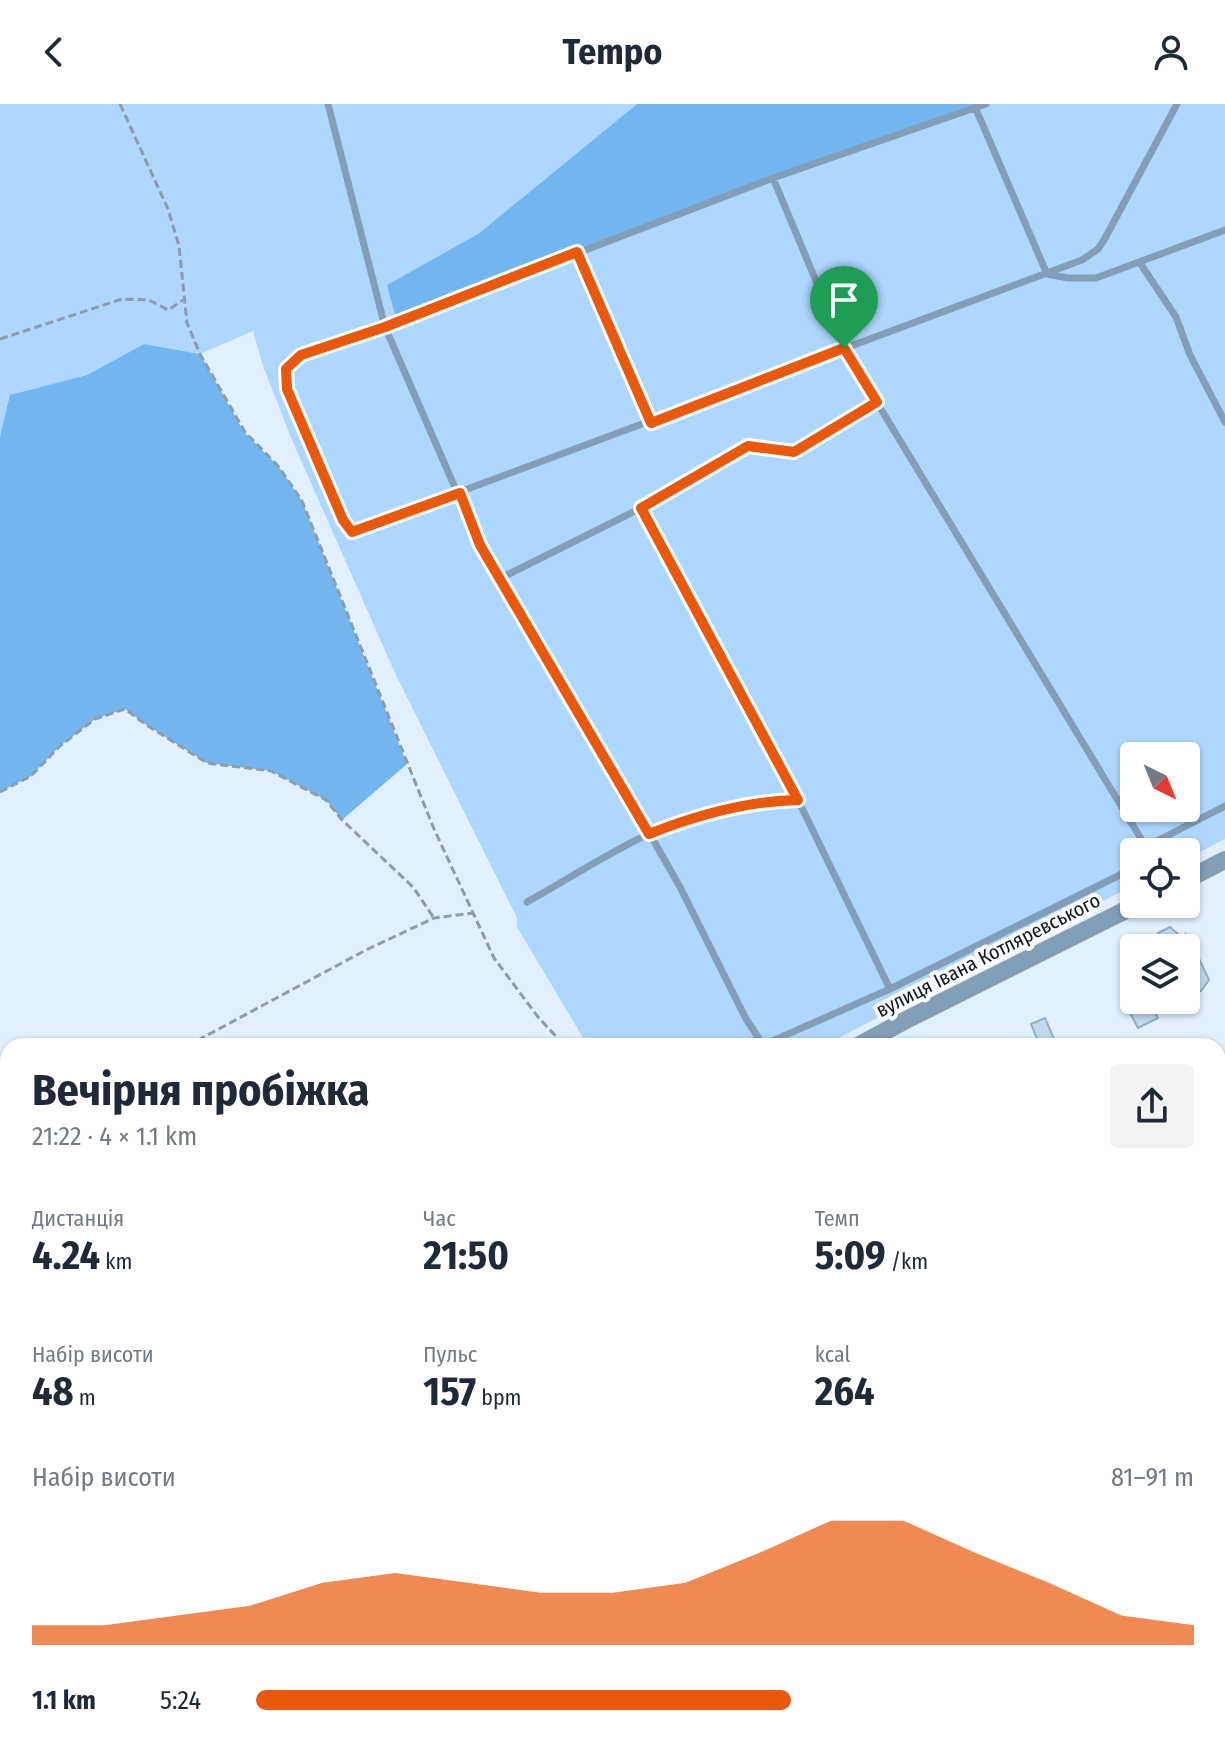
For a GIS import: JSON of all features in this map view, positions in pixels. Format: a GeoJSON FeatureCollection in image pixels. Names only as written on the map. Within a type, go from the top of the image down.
{"type":"FeatureCollection","features":[{"type":"Feature","properties":{"kind":"street"},"geometry":{"type":"LineString","coordinates":[[1200,873],[1225,860]]}},
{"type":"Feature","properties":{"kind":"street","name":"вулиця Івана Котляревського"},"geometry":{"type":"LineString","coordinates":[[873,1038],[1120,913]]}},
{"type":"Feature","properties":{"kind":"lane"},"geometry":{"type":"LineString","coordinates":[[328,104],[385,327],[460,493],[480,545],[680,887],[757,1038]]}},
{"type":"Feature","properties":{"kind":"lane"},"geometry":{"type":"LineString","coordinates":[[986,104],[773,178],[385,327],[301,355],[286,369],[287,389],[343,520],[352,532],[1082,260],[1098,249],[1177,104]]}},
{"type":"Feature","properties":{"kind":"lane"},"geometry":{"type":"LineString","coordinates":[[975,107],[1047,274]]}},
{"type":"Feature","properties":{"kind":"lane"},"geometry":{"type":"LineString","coordinates":[[773,178],[844,348],[1140,838]]}},
{"type":"Feature","properties":{"kind":"lane"},"geometry":{"type":"LineString","coordinates":[[1047,274],[1096,278],[1225,230]]}},
{"type":"Feature","properties":{"kind":"lane"},"geometry":{"type":"LineString","coordinates":[[577,252],[651,423]]}},
{"type":"Feature","properties":{"kind":"lane"},"geometry":{"type":"LineString","coordinates":[[1140,263],[1176,317],[1190,355],[1225,422]]}},
{"type":"Feature","properties":{"kind":"lane"},"geometry":{"type":"LineString","coordinates":[[499,579],[641,508],[748,446],[794,452],[877,402]]}},
{"type":"Feature","properties":{"kind":"lane"},"geometry":{"type":"LineString","coordinates":[[641,508],[798,800],[890,989]]}},
{"type":"Feature","properties":{"kind":"lane"},"geometry":{"type":"LineString","coordinates":[[527,902],[649,834],[695,815],[775,800],[798,800]]}},
{"type":"Feature","properties":{"kind":"lane"},"geometry":{"type":"LineString","coordinates":[[1167,838],[1225,806]]}},
{"type":"Feature","properties":{"kind":"lane"},"geometry":{"type":"LineString","coordinates":[[780,1038],[890,989],[1120,875]]}},
{"type":"Feature","properties":{"kind":"path"},"geometry":{"type":"LineString","coordinates":[[120,104],[168,209],[179,246],[187,323],[200,354],[245,432],[279,467],[302,501],[434,829],[494,958],[558,1038]]}},
{"type":"Feature","properties":{"kind":"path"},"geometry":{"type":"LineString","coordinates":[[0,339],[122,299],[149,300],[168,310],[185,299]]}},
{"type":"Feature","properties":{"kind":"path"},"geometry":{"type":"LineString","coordinates":[[0,792],[31,776],[60,746],[95,719],[125,709],[207,763],[271,771],[326,800],[342,820],[413,887],[434,918]]}},
{"type":"Feature","properties":{"kind":"path"},"geometry":{"type":"LineString","coordinates":[[202,1038],[366,950],[434,918],[474,913]]}},
{"type":"Feature","properties":{"kind":"shaded area"},"geometry":{"type":"Polygon","coordinates":[[[0,104],[637,104],[478,234],[388,285],[577,252],[986,104],[1225,104],[1225,839],[1200,852],[1200,838],[1120,838],[1120,892],[838,1038],[583,1038],[517,927],[517,918],[395,673],[292,440],[253,331],[200,354],[144,344],[87,375],[11,395],[0,437],[0,104]]]}},
{"type":"Feature","properties":{"kind":"shaded area"},"geometry":{"type":"Polygon","coordinates":[[[637,104],[986,104],[773,178],[397,322],[387,285],[478,234],[637,104]]]}},
{"type":"Feature","properties":{"kind":"shaded area"},"geometry":{"type":"Polygon","coordinates":[[[144,344],[200,354],[244,432],[279,467],[302,501],[407,764],[342,820],[326,800],[271,771],[207,763],[125,709],[95,719],[60,746],[31,776],[0,792],[0,437],[10,395],[87,375],[144,344]]]}},
{"type":"Feature","properties":{"kind":"building"},"geometry":{"type":"Polygon","coordinates":[[[1170,927],[1178,934],[1159,934],[1170,927]]]}},
{"type":"Feature","properties":{"kind":"building"},"geometry":{"type":"Polygon","coordinates":[[[1200,961],[1209,980],[1200,991],[1200,961]]]}},
{"type":"Feature","properties":{"kind":"building"},"geometry":{"type":"Polygon","coordinates":[[[1131,1014],[1156,1014],[1158,1018],[1138,1028],[1131,1014]]]}},
{"type":"Feature","properties":{"kind":"building"},"geometry":{"type":"Polygon","coordinates":[[[1045,1018],[1054,1038],[1037,1038],[1031,1024],[1045,1018]]]}},
{"type":"Feature","properties":{"kind":"route"},"geometry":{"type":"LineString","coordinates":[[577,252],[651,423],[844,348],[877,402],[794,452],[748,446],[641,508],[798,800],[775,800],[695,815],[649,834],[480,545],[460,493],[352,532],[343,520],[285,381],[286,369],[301,355],[385,327],[577,252]]}}]}
